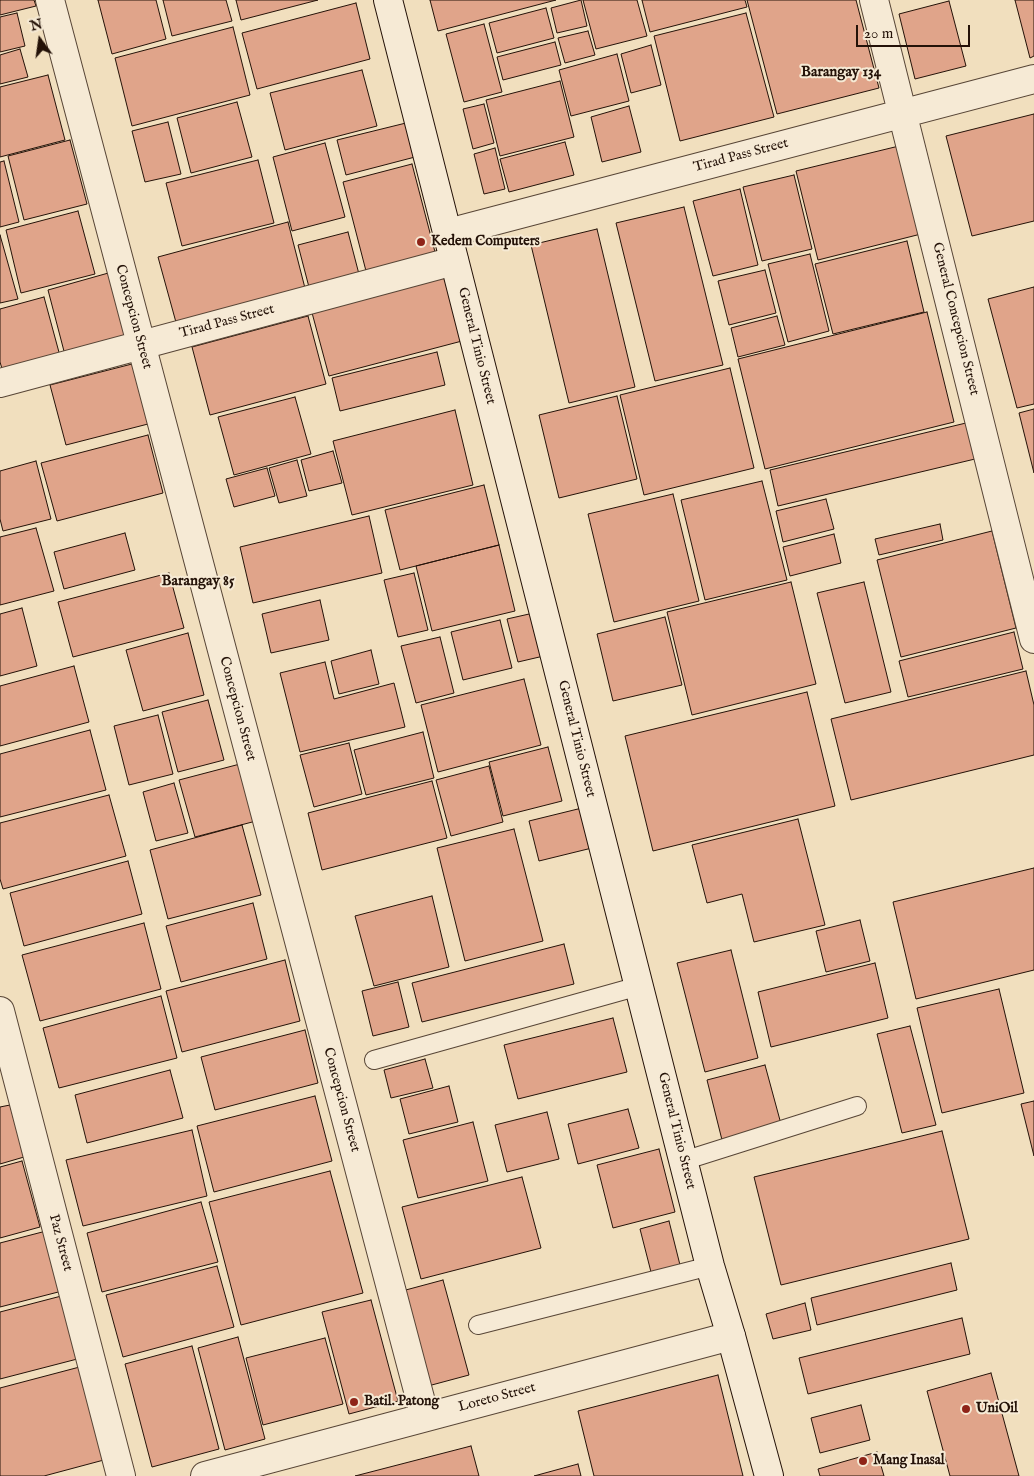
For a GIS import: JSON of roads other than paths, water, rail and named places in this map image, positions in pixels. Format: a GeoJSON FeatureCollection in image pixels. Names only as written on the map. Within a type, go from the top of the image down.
{"type":"FeatureCollection","features":[{"type":"Feature","properties":{"kind":"street","name":"Concepcion Street"},"geometry":{"type":"LineString","coordinates":[[50,0],[425,1417]]}},
{"type":"Feature","properties":{"kind":"street","name":"General Tinio Street"},"geometry":{"type":"LineString","coordinates":[[388,0],[710,1266],[769,1476]]}},
{"type":"Feature","properties":{"kind":"street","name":"General Concepcion Street"},"geometry":{"type":"LineString","coordinates":[[874,0],[1034,639]]}},
{"type":"Feature","properties":{"kind":"street","name":"Tirad Pass Street"},"geometry":{"type":"LineString","coordinates":[[448,233],[1034,79]]}},
{"type":"Feature","properties":{"kind":"street","name":"Tirad Pass Street"},"geometry":{"type":"LineString","coordinates":[[0,383],[454,260]]}},
{"type":"Feature","properties":{"kind":"street","name":"Paz Street"},"geometry":{"type":"LineString","coordinates":[[0,1010],[121,1476]]}},
{"type":"Feature","properties":{"kind":"street","name":"Loreto Street"},"geometry":{"type":"LineString","coordinates":[[205,1476],[731,1336]]}},
{"type":"Feature","properties":{"kind":"lane"},"geometry":{"type":"LineString","coordinates":[[374,1060],[639,986]]}},
{"type":"Feature","properties":{"kind":"lane"},"geometry":{"type":"LineString","coordinates":[[683,1161],[857,1106]]}},
{"type":"Feature","properties":{"kind":"lane"},"geometry":{"type":"LineString","coordinates":[[478,1325],[710,1266]]}},
{"type":"Feature","properties":{"kind":"place","name":"Kedem Computers"},"geometry":{"type":"Point","coordinates":[421,242]}},
{"type":"Feature","properties":{"kind":"place","name":"Batil. Patong"},"geometry":{"type":"Point","coordinates":[354,1402]}},
{"type":"Feature","properties":{"kind":"place","name":"UniOil"},"geometry":{"type":"Point","coordinates":[966,1409]}},
{"type":"Feature","properties":{"kind":"place","name":"Mang Inasal"},"geometry":{"type":"Point","coordinates":[863,1461]}},
{"type":"Feature","properties":{"kind":"district","name":"Barangay 134"},"geometry":{"type":"Point","coordinates":[841,73]}},
{"type":"Feature","properties":{"kind":"district","name":"Barangay 85"},"geometry":{"type":"Point","coordinates":[198,582]}}]}
